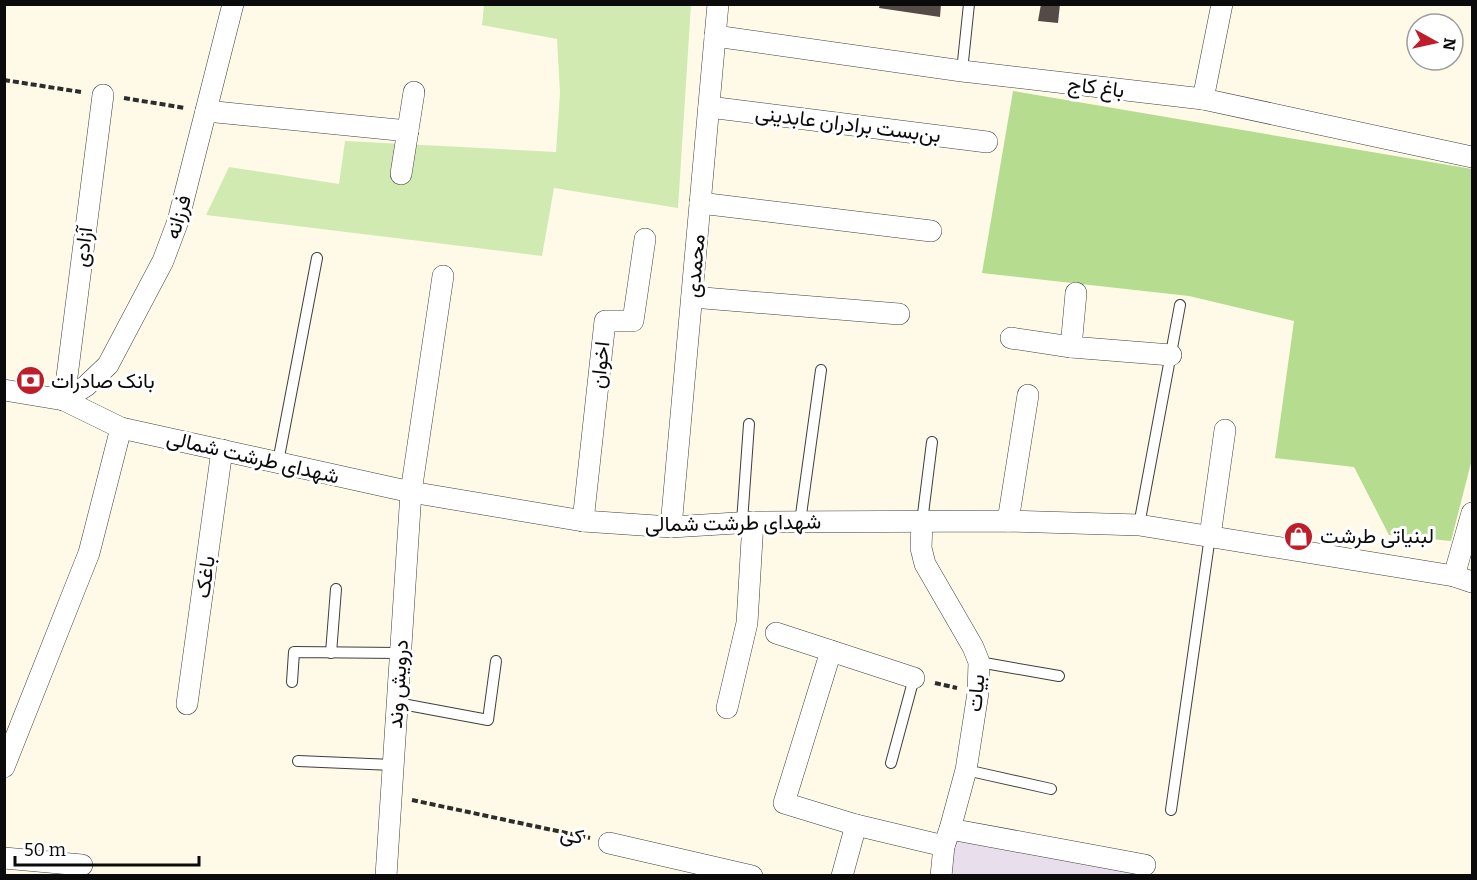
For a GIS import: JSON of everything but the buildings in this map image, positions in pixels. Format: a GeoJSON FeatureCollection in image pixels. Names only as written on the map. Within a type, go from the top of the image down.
{"type":"FeatureCollection","features":[{"type":"Feature","properties":{"kind":"street","name":"فرزانه"},"geometry":{"type":"LineString","coordinates":[[64,400],[86,386],[108,364],[163,261],[178,222],[234,4]]}},
{"type":"Feature","properties":{"kind":"street","name":"محمدی"},"geometry":{"type":"LineString","coordinates":[[671,527],[718,4]]}},
{"type":"Feature","properties":{"kind":"street"},"geometry":{"type":"LineString","coordinates":[[1203,99],[1222,4]]}},
{"type":"Feature","properties":{"kind":"street","name":"باغ کاج"},"geometry":{"type":"LineString","coordinates":[[715,36],[962,72],[1203,99],[1473,158]]}},
{"type":"Feature","properties":{"kind":"street"},"geometry":{"type":"LineString","coordinates":[[401,174],[414,92]]}},
{"type":"Feature","properties":{"kind":"street","name":"آزادی"},"geometry":{"type":"LineString","coordinates":[[64,400],[103,95]]}},
{"type":"Feature","properties":{"kind":"street","name":"بن‌بست برادران عابدینی"},"geometry":{"type":"LineString","coordinates":[[709,107],[987,142]]}},
{"type":"Feature","properties":{"kind":"street"},"geometry":{"type":"LineString","coordinates":[[206,111],[408,131]]}},
{"type":"Feature","properties":{"kind":"street"},"geometry":{"type":"LineString","coordinates":[[700,204],[931,231]]}},
{"type":"Feature","properties":{"kind":"street","name":"اخوان"},"geometry":{"type":"LineString","coordinates":[[583,521],[604,321],[633,321],[645,239]]}},
{"type":"Feature","properties":{"kind":"street","name":"درویش‌ وند"},"geometry":{"type":"LineString","coordinates":[[386,876],[411,492],[443,276]]}},
{"type":"Feature","properties":{"kind":"street"},"geometry":{"type":"LineString","coordinates":[[1071,346],[1076,293]]}},
{"type":"Feature","properties":{"kind":"street"},"geometry":{"type":"LineString","coordinates":[[692,297],[899,314]]}},
{"type":"Feature","properties":{"kind":"street"},"geometry":{"type":"LineString","coordinates":[[1011,338],[1171,355]]}},
{"type":"Feature","properties":{"kind":"street","name":"شهدای طرشت شمالی"},"geometry":{"type":"LineString","coordinates":[[4,390],[64,400],[121,428],[411,492],[583,521],[671,527],[748,522],[1008,521],[1139,525],[1463,579]]}},
{"type":"Feature","properties":{"kind":"street"},"geometry":{"type":"LineString","coordinates":[[1008,521],[1028,395]]}},
{"type":"Feature","properties":{"kind":"street"},"geometry":{"type":"LineString","coordinates":[[4,767],[89,553],[121,428]]}},
{"type":"Feature","properties":{"kind":"street"},"geometry":{"type":"LineString","coordinates":[[1210,536],[1225,429]]}},
{"type":"Feature","properties":{"kind":"street","name":"باغک"},"geometry":{"type":"LineString","coordinates":[[187,704],[222,450]]}},
{"type":"Feature","properties":{"kind":"street"},"geometry":{"type":"LineString","coordinates":[[1463,579],[1473,513]]}},
{"type":"Feature","properties":{"kind":"street"},"geometry":{"type":"LineString","coordinates":[[727,708],[747,623],[748,522]]}},
{"type":"Feature","properties":{"kind":"street","name":"بیات"},"geometry":{"type":"LineString","coordinates":[[922,522],[921,548],[925,564],[974,647],[979,663],[978,693],[966,770],[947,837],[941,876]]}},
{"type":"Feature","properties":{"kind":"street"},"geometry":{"type":"LineString","coordinates":[[776,633],[914,678]]}},
{"type":"Feature","properties":{"kind":"street"},"geometry":{"type":"LineString","coordinates":[[831,651],[784,803],[856,825],[1145,865]]}},
{"type":"Feature","properties":{"kind":"street"},"geometry":{"type":"LineString","coordinates":[[842,876],[856,825]]}},
{"type":"Feature","properties":{"kind":"street","name":"کی"},"geometry":{"type":"LineString","coordinates":[[609,843],[752,876]]}},
{"type":"Feature","properties":{"kind":"street"},"geometry":{"type":"LineString","coordinates":[[4,858],[82,865]]}},
{"type":"Feature","properties":{"kind":"lane"},"geometry":{"type":"LineString","coordinates":[[962,72],[969,4]]}},
{"type":"Feature","properties":{"kind":"lane"},"geometry":{"type":"LineString","coordinates":[[278,462],[317,258]]}},
{"type":"Feature","properties":{"kind":"lane"},"geometry":{"type":"LineString","coordinates":[[1139,525],[1180,305]]}},
{"type":"Feature","properties":{"kind":"lane"},"geometry":{"type":"LineString","coordinates":[[800,522],[821,370]]}},
{"type":"Feature","properties":{"kind":"lane"},"geometry":{"type":"LineString","coordinates":[[748,522],[749,424]]}},
{"type":"Feature","properties":{"kind":"lane"},"geometry":{"type":"LineString","coordinates":[[922,522],[932,442]]}},
{"type":"Feature","properties":{"kind":"lane"},"geometry":{"type":"LineString","coordinates":[[1171,810],[1210,536]]}},
{"type":"Feature","properties":{"kind":"lane"},"geometry":{"type":"LineString","coordinates":[[331,653],[336,590]]}},
{"type":"Feature","properties":{"kind":"lane"},"geometry":{"type":"LineString","coordinates":[[292,682],[294,652],[400,653]]}},
{"type":"Feature","properties":{"kind":"lane"},"geometry":{"type":"LineString","coordinates":[[397,703],[488,720],[496,661]]}},
{"type":"Feature","properties":{"kind":"lane"},"geometry":{"type":"LineString","coordinates":[[979,663],[1059,676]]}},
{"type":"Feature","properties":{"kind":"lane"},"geometry":{"type":"LineString","coordinates":[[891,763],[914,678]]}},
{"type":"Feature","properties":{"kind":"lane"},"geometry":{"type":"LineString","coordinates":[[297,761],[393,765]]}},
{"type":"Feature","properties":{"kind":"lane"},"geometry":{"type":"LineString","coordinates":[[966,770],[1051,789]]}},
{"type":"Feature","properties":{"kind":"path"},"geometry":{"type":"LineString","coordinates":[[914,678],[978,693]]}},
{"type":"Feature","properties":{"kind":"path","name":"کی"},"geometry":{"type":"LineString","coordinates":[[391,795],[609,843]]}},
{"type":"Feature","properties":{"kind":"shaded area"},"geometry":{"type":"Polygon","coordinates":[[[951,839],[1151,875],[947,876],[951,839]]]}},
{"type":"Feature","properties":{"kind":"green space"},"geometry":{"type":"Polygon","coordinates":[[[484,5],[691,5],[678,208],[554,188],[542,256],[206,215],[229,167],[339,184],[345,141],[556,152],[560,93],[557,39],[482,25],[484,5]]]}},
{"type":"Feature","properties":{"kind":"green space"},"geometry":{"type":"Polygon","coordinates":[[[1013,91],[1472,169],[1472,459],[1451,541],[1389,535],[1354,467],[1275,458],[1294,321],[1189,296],[982,273],[1013,91]]]}},
{"type":"Feature","properties":{"kind":"place","name":"بانک صادرات"},"geometry":{"type":"Point","coordinates":[30,381]}},
{"type":"Feature","properties":{"kind":"place","name":"لبنیاتی طرشت"},"geometry":{"type":"Point","coordinates":[1299,536]}}]}
